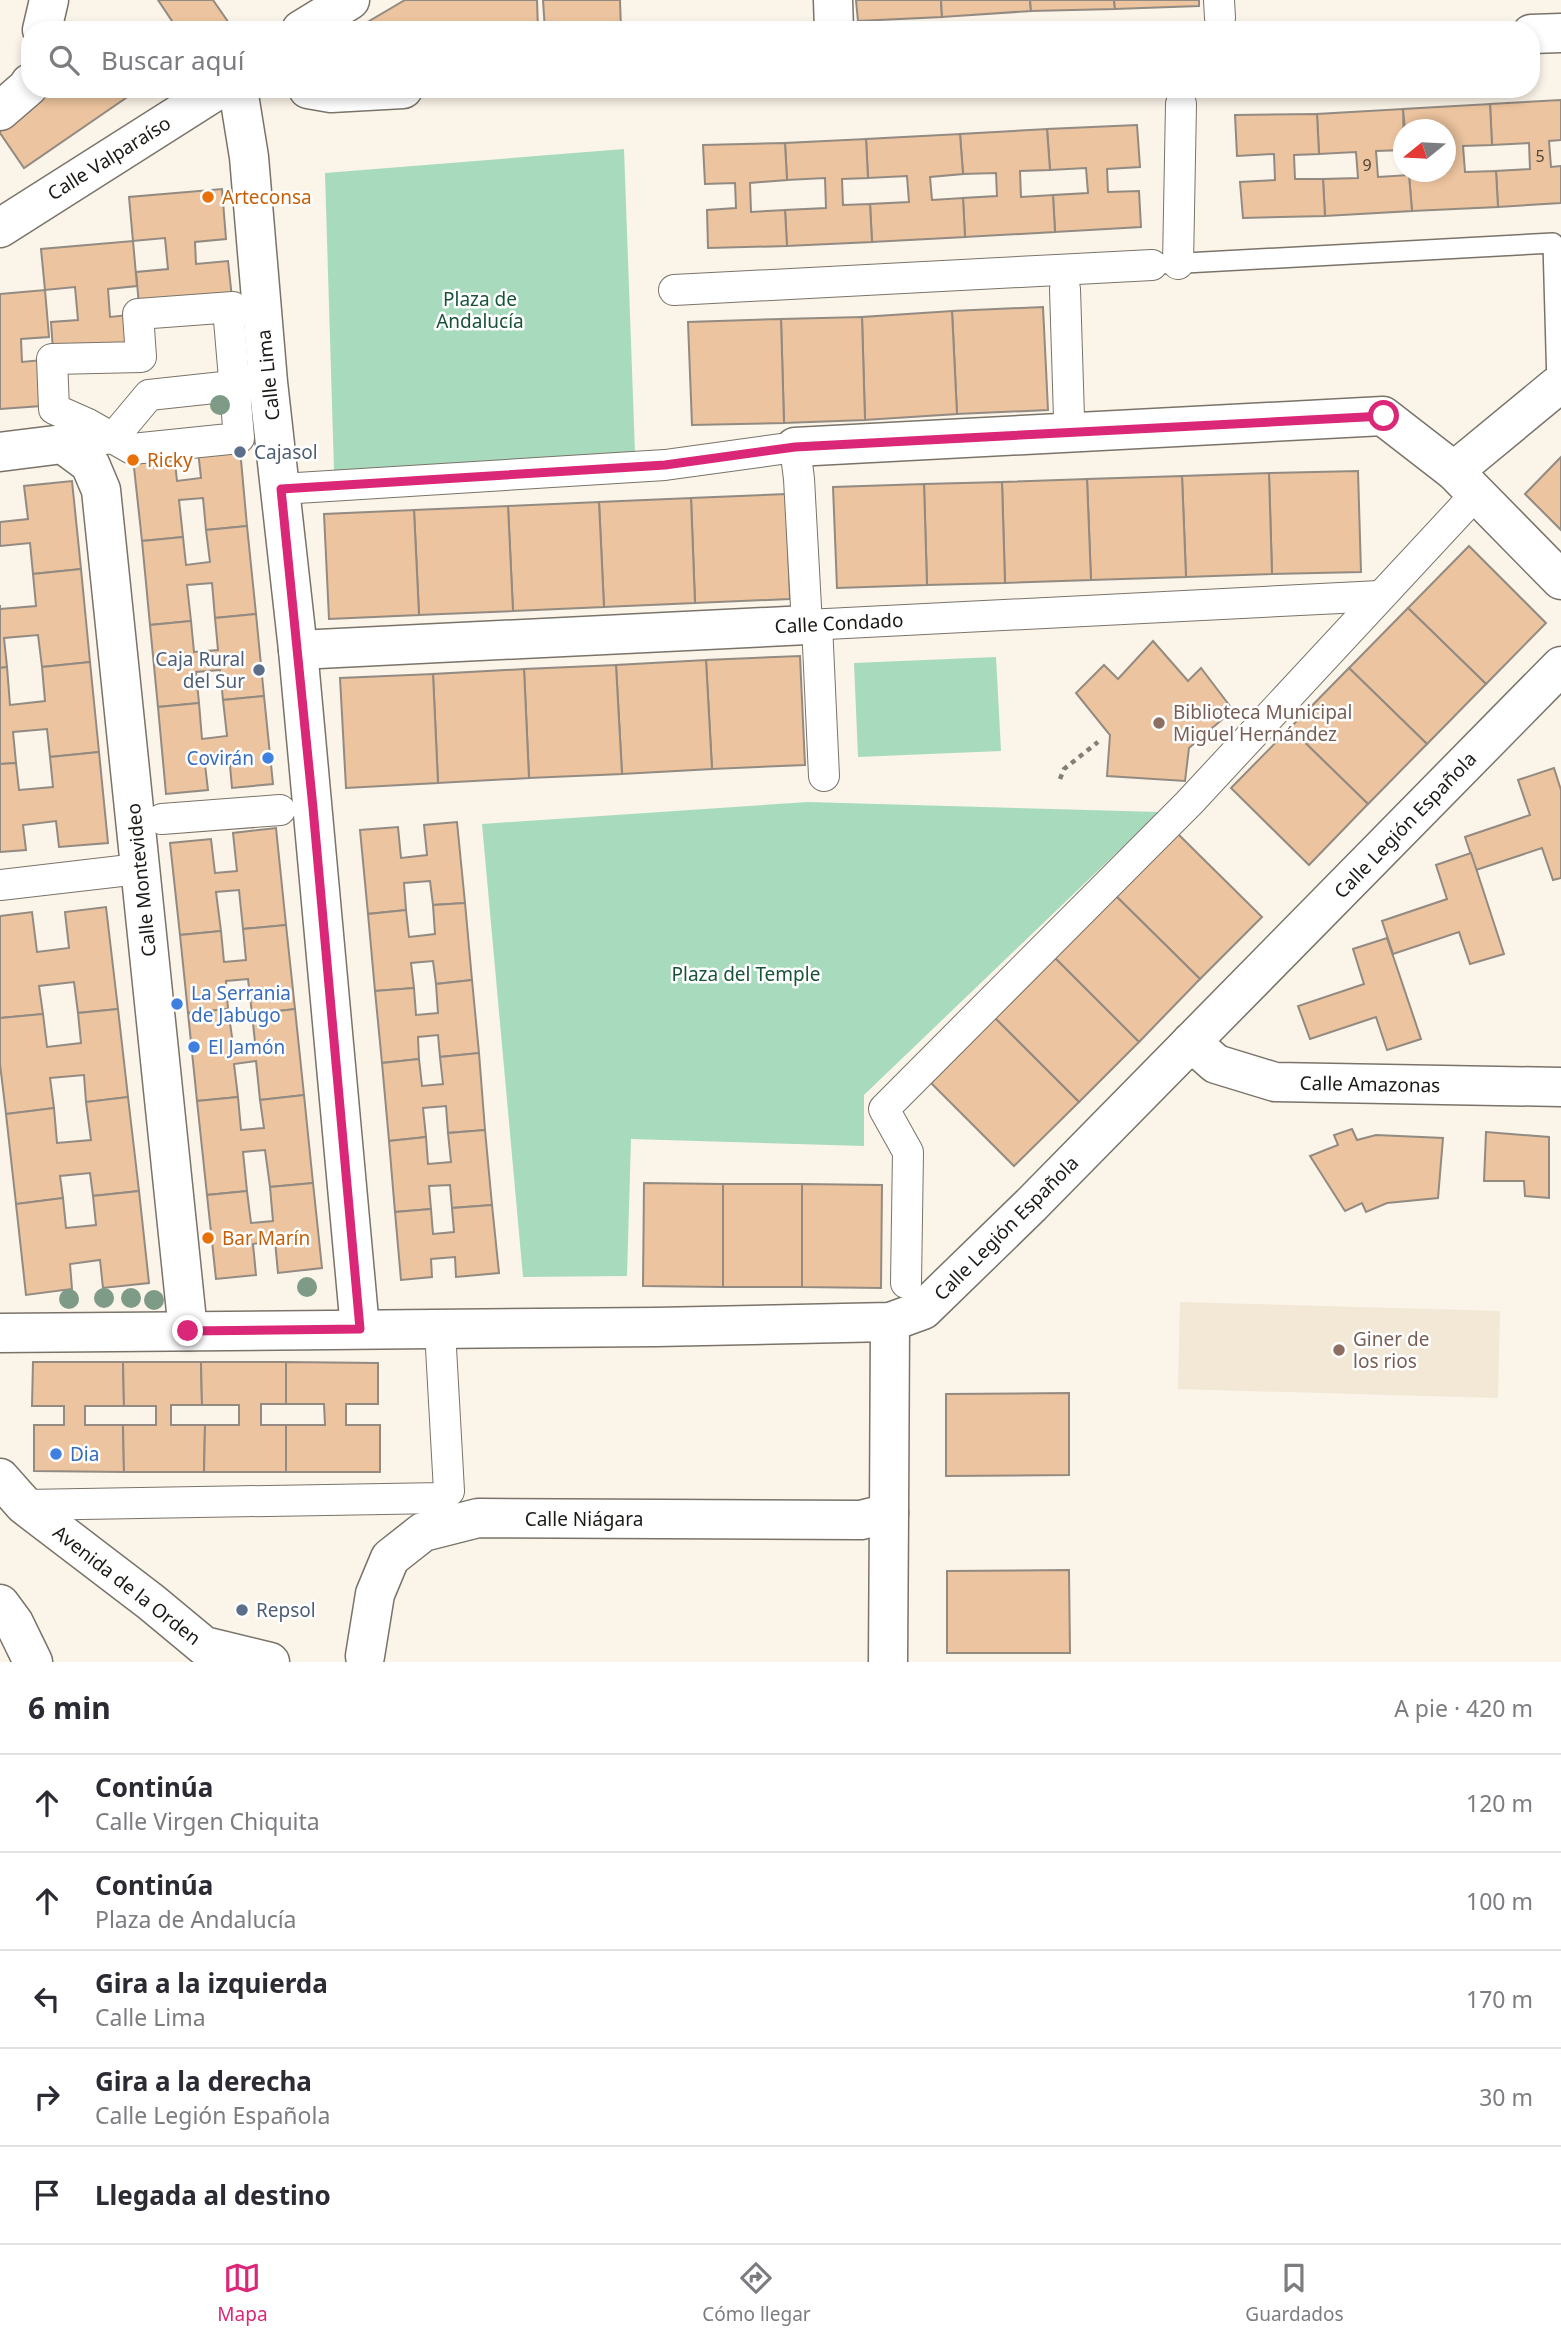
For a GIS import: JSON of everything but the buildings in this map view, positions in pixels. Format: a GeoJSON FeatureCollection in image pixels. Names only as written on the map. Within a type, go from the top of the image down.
{"type":"FeatureCollection","features":[{"type":"Feature","properties":{"kind":"main road"},"geometry":{"type":"LineString","coordinates":[[44,21],[49,0]]}},
{"type":"Feature","properties":{"kind":"main road"},"geometry":{"type":"LineString","coordinates":[[315,21],[350,0]]}},
{"type":"Feature","properties":{"kind":"main road"},"geometry":{"type":"LineString","coordinates":[[833,0],[834,21]]}},
{"type":"Feature","properties":{"kind":"main road"},"geometry":{"type":"LineString","coordinates":[[1540,34],[1561,33]]}},
{"type":"Feature","properties":{"kind":"main road"},"geometry":{"type":"LineString","coordinates":[[0,111],[21,93]]}},
{"type":"Feature","properties":{"kind":"main road","name":"Calle Valparaíso"},"geometry":{"type":"LineString","coordinates":[[0,228],[205,98]]}},
{"type":"Feature","properties":{"kind":"main road","name":"Calle Lima"},"geometry":{"type":"LineString","coordinates":[[240,98],[250,157],[251,384],[281,489],[360,1329]]}},
{"type":"Feature","properties":{"kind":"main road"},"geometry":{"type":"LineString","coordinates":[[1465,483],[1559,384]]}},
{"type":"Feature","properties":{"kind":"main road"},"geometry":{"type":"LineString","coordinates":[[795,447],[1384,416],[1465,483],[1561,580]]}},
{"type":"Feature","properties":{"kind":"main road"},"geometry":{"type":"LineString","coordinates":[[0,452],[63,444]]}},
{"type":"Feature","properties":{"kind":"main road","name":"Calle Montevideo"},"geometry":{"type":"LineString","coordinates":[[63,444],[90,464],[101,490],[188,1331]]}},
{"type":"Feature","properties":{"kind":"main road","name":"Calle Condado"},"geometry":{"type":"LineString","coordinates":[[298,650],[812,625]]}},
{"type":"Feature","properties":{"kind":"main road","name":"Calle Legión Española"},"geometry":{"type":"LineString","coordinates":[[0,1333],[890,1322],[923,1310],[1031,1205],[1561,666]]}},
{"type":"Feature","properties":{"kind":"main road","name":"Calle Amazonas"},"geometry":{"type":"LineString","coordinates":[[1191,1042],[1216,1063],[1275,1082],[1561,1087]]}},
{"type":"Feature","properties":{"kind":"main road"},"geometry":{"type":"LineString","coordinates":[[888,1662],[890,1322]]}},
{"type":"Feature","properties":{"kind":"main road","name":"Avenida de la Orden"},"geometry":{"type":"LineString","coordinates":[[12,1491],[204,1646],[270,1662]]}},
{"type":"Feature","properties":{"kind":"main road","name":"Calle Niágara"},"geometry":{"type":"LineString","coordinates":[[365,1660],[374,1594],[390,1558],[424,1532],[478,1518],[861,1520],[889,1513]]}},
{"type":"Feature","properties":{"kind":"main road"},"geometry":{"type":"LineString","coordinates":[[0,1604],[14,1623],[33,1662]]}},
{"type":"Feature","properties":{"kind":"street"},"geometry":{"type":"LineString","coordinates":[[674,290],[1165,264],[1181,104]]}},
{"type":"Feature","properties":{"kind":"street"},"geometry":{"type":"LineString","coordinates":[[1065,289],[1069,418]]}},
{"type":"Feature","properties":{"kind":"street"},"geometry":{"type":"LineString","coordinates":[[233,307],[229,320],[251,384],[239,438],[132,449],[54,409],[52,359],[141,357],[138,314],[233,307]]}},
{"type":"Feature","properties":{"kind":"street"},"geometry":{"type":"LineString","coordinates":[[63,444],[113,438],[149,395],[251,384]]}},
{"type":"Feature","properties":{"kind":"street"},"geometry":{"type":"LineString","coordinates":[[281,489],[665,465],[795,447],[824,776]]}},
{"type":"Feature","properties":{"kind":"street"},"geometry":{"type":"LineString","coordinates":[[906,1283],[908,1152],[884,1109],[1189,803],[1380,596],[1465,483]]}},
{"type":"Feature","properties":{"kind":"street","name":"Calle Condado"},"geometry":{"type":"LineString","coordinates":[[812,625],[1380,596]]}},
{"type":"Feature","properties":{"kind":"street"},"geometry":{"type":"LineString","coordinates":[[162,819],[280,810]]}},
{"type":"Feature","properties":{"kind":"street"},"geometry":{"type":"LineString","coordinates":[[0,886],[121,871]]}},
{"type":"Feature","properties":{"kind":"street"},"geometry":{"type":"LineString","coordinates":[[12,1491],[442,1498],[449,1491],[440,1329]]}},
{"type":"Feature","properties":{"kind":"lane"},"geometry":{"type":"LineString","coordinates":[[1165,264],[1553,243],[1559,384]]}},
{"type":"Feature","properties":{"kind":"path"},"geometry":{"type":"LineString","coordinates":[[1060,779],[1064,769],[1098,742]]}},
{"type":"Feature","properties":{"kind":"shaded area","name":"Giner de los rios"},"geometry":{"type":"Polygon","coordinates":[[[1180,1302],[1500,1311],[1498,1398],[1178,1389],[1180,1302]]]}},
{"type":"Feature","properties":{"kind":"green space","name":"Plaza de Andalucía"},"geometry":{"type":"Polygon","coordinates":[[[624,149],[635,453],[334,471],[325,173],[624,149]]]}},
{"type":"Feature","properties":{"kind":"green space"},"geometry":{"type":"Polygon","coordinates":[[[996,657],[1001,751],[858,757],[854,663],[996,657]]]}},
{"type":"Feature","properties":{"kind":"green space","name":"Plaza del Temple"},"geometry":{"type":"Polygon","coordinates":[[[808,802],[1159,812],[864,1095],[864,1146],[631,1139],[627,1276],[523,1277],[482,824],[808,802]]]}},
{"type":"Feature","properties":{"kind":"place","name":"Arteconsa"},"geometry":{"type":"Point","coordinates":[208,197]}},
{"type":"Feature","properties":{"kind":"place","name":"Cajasol"},"geometry":{"type":"Point","coordinates":[240,452]}},
{"type":"Feature","properties":{"kind":"place","name":"Ricky"},"geometry":{"type":"Point","coordinates":[133,460]}},
{"type":"Feature","properties":{"kind":"place","name":"Caja Rural del Sur"},"geometry":{"type":"Point","coordinates":[259,670]}},
{"type":"Feature","properties":{"kind":"place","name":"Biblioteca Municipal Miguel Hernández"},"geometry":{"type":"Point","coordinates":[1159,723]}},
{"type":"Feature","properties":{"kind":"place","name":"Covirán"},"geometry":{"type":"Point","coordinates":[268,758]}},
{"type":"Feature","properties":{"kind":"place","name":"La Serrania de Jabugo"},"geometry":{"type":"Point","coordinates":[177,1004]}},
{"type":"Feature","properties":{"kind":"place","name":"El Jamón"},"geometry":{"type":"Point","coordinates":[194,1047]}},
{"type":"Feature","properties":{"kind":"place","name":"Bar Marín"},"geometry":{"type":"Point","coordinates":[208,1238]}},
{"type":"Feature","properties":{"kind":"place","name":"Giner de los rios"},"geometry":{"type":"Point","coordinates":[1339,1350]}},
{"type":"Feature","properties":{"kind":"place","name":"Dia"},"geometry":{"type":"Point","coordinates":[56,1454]}},
{"type":"Feature","properties":{"kind":"place","name":"Repsol"},"geometry":{"type":"Point","coordinates":[242,1610]}},
{"type":"Feature","properties":{"kind":"route"},"geometry":{"type":"LineString","coordinates":[[188,1331],[360,1329],[281,489],[665,465],[795,447],[1384,416]]}}]}
